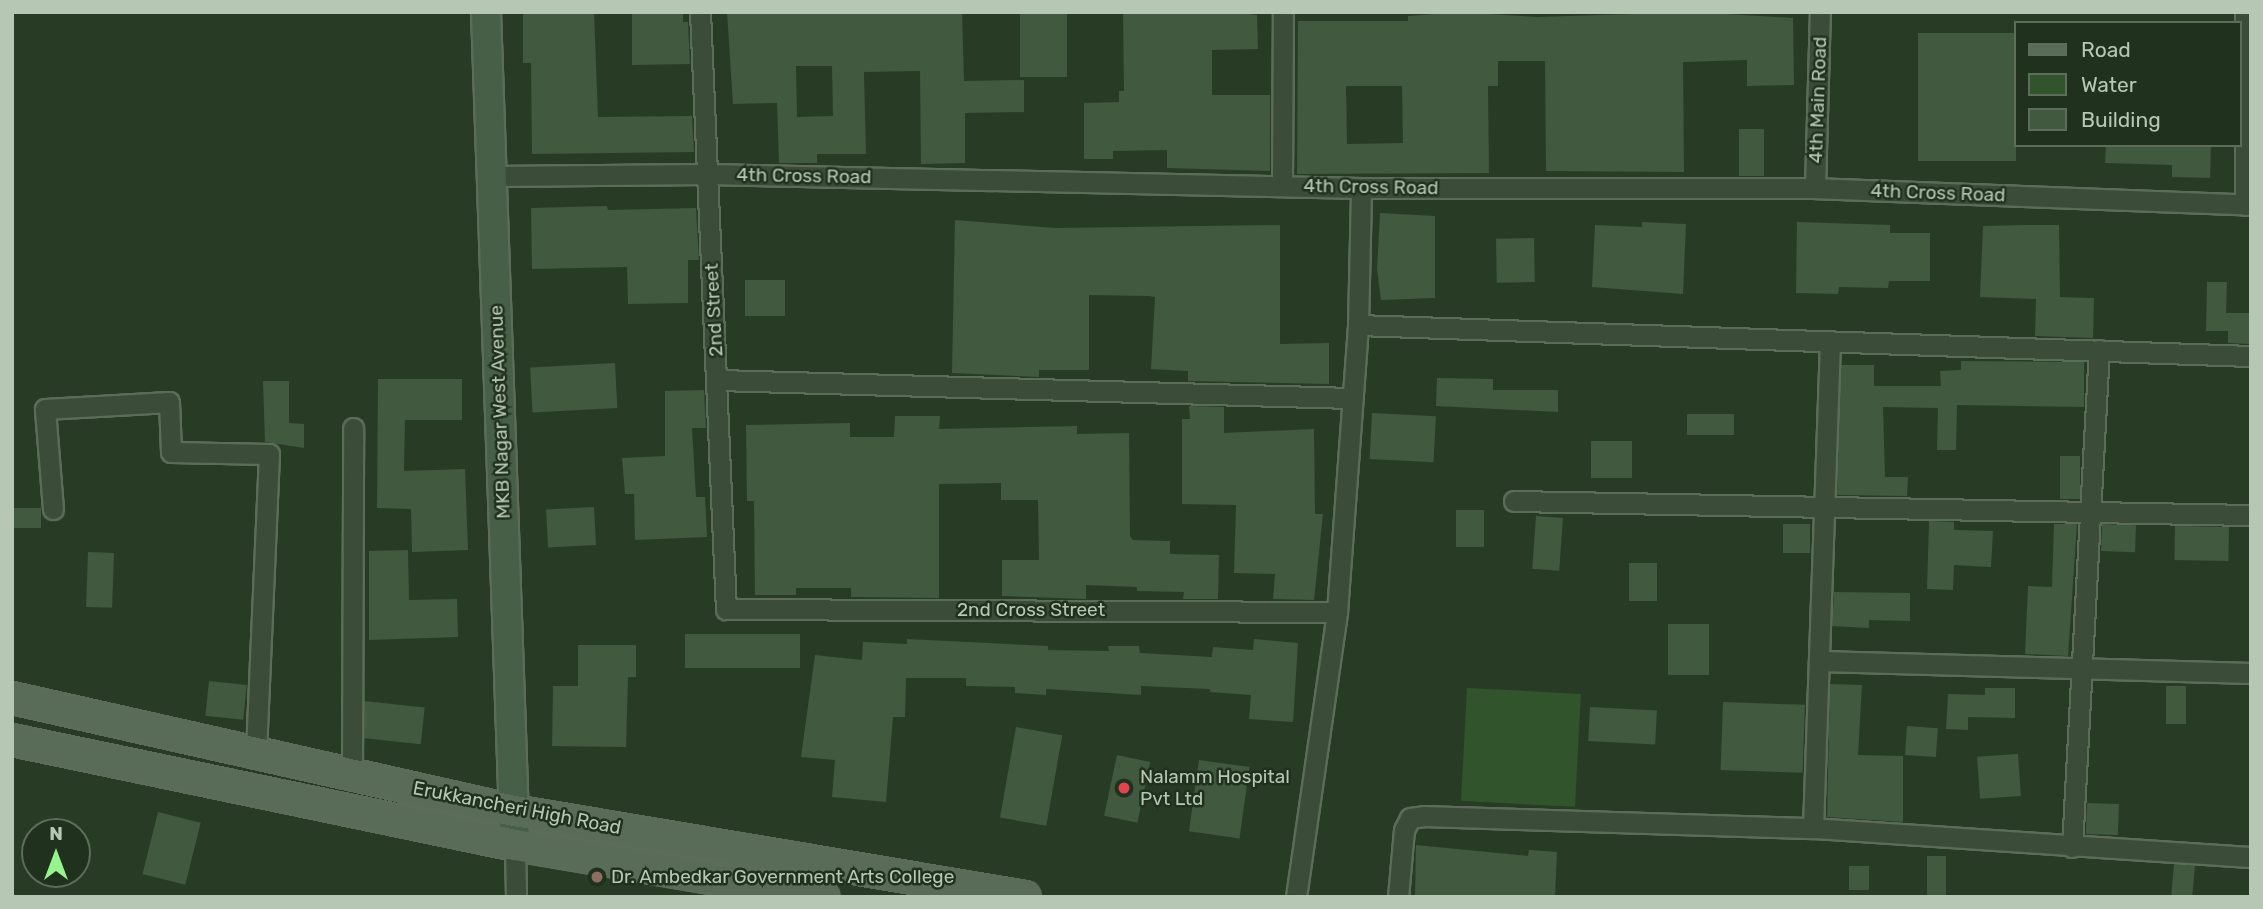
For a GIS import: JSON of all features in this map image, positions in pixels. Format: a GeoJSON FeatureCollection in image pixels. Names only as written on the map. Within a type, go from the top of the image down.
{"type":"FeatureCollection","features":[{"type":"Feature","properties":{"kind":"main road","name":"MKB Nagar West Avenue"},"geometry":{"type":"LineString","coordinates":[[486,12],[515,845]]}},
{"type":"Feature","properties":{"kind":"main road","name":"Erukkancheri High Road"},"geometry":{"type":"LineString","coordinates":[[12,698],[514,811],[957,891],[1025,897]]}},
{"type":"Feature","properties":{"kind":"main road"},"geometry":{"type":"LineString","coordinates":[[12,740],[515,845],[824,897]]}},
{"type":"Feature","properties":{"kind":"street","name":"2nd Street"},"geometry":{"type":"LineString","coordinates":[[700,12],[726,608]]}},
{"type":"Feature","properties":{"kind":"street"},"geometry":{"type":"LineString","coordinates":[[1282,186],[1283,12]]}},
{"type":"Feature","properties":{"kind":"street","name":"4th Main Road"},"geometry":{"type":"LineString","coordinates":[[1815,188],[1820,12]]}},
{"type":"Feature","properties":{"kind":"street"},"geometry":{"type":"LineString","coordinates":[[2245,12],[2248,205]]}},
{"type":"Feature","properties":{"kind":"street","name":"4th Cross Road"},"geometry":{"type":"LineString","coordinates":[[492,176],[707,174],[1361,188],[1815,188],[2248,205]]}},
{"type":"Feature","properties":{"kind":"street"},"geometry":{"type":"LineString","coordinates":[[1296,897],[1337,612],[1358,326],[1361,188]]}},
{"type":"Feature","properties":{"kind":"street"},"geometry":{"type":"LineString","coordinates":[[1358,326],[2251,356]]}},
{"type":"Feature","properties":{"kind":"street"},"geometry":{"type":"LineString","coordinates":[[1813,828],[1821,662],[1823,507],[1830,341]]}},
{"type":"Feature","properties":{"kind":"street"},"geometry":{"type":"LineString","coordinates":[[2072,847],[2084,670],[2089,511],[2099,350]]}},
{"type":"Feature","properties":{"kind":"street"},"geometry":{"type":"LineString","coordinates":[[718,380],[1351,398]]}},
{"type":"Feature","properties":{"kind":"street"},"geometry":{"type":"LineString","coordinates":[[53,509],[45,409],[169,402],[171,452],[269,454],[256,753]]}},
{"type":"Feature","properties":{"kind":"street"},"geometry":{"type":"LineString","coordinates":[[352,774],[353,428]]}},
{"type":"Feature","properties":{"kind":"street"},"geometry":{"type":"LineString","coordinates":[[1514,501],[2251,515]]}},
{"type":"Feature","properties":{"kind":"street","name":"2nd Cross Street"},"geometry":{"type":"LineString","coordinates":[[726,608],[1337,612]]}},
{"type":"Feature","properties":{"kind":"street"},"geometry":{"type":"LineString","coordinates":[[1821,662],[2251,673]]}},
{"type":"Feature","properties":{"kind":"street"},"geometry":{"type":"LineString","coordinates":[[1398,897],[1404,830],[1410,818],[1424,816],[1813,828],[2251,857]]}},
{"type":"Feature","properties":{"kind":"street"},"geometry":{"type":"LineString","coordinates":[[515,845],[516,897]]}},
{"type":"Feature","properties":{"kind":"water"},"geometry":{"type":"Polygon","coordinates":[[[1467,688],[1581,694],[1575,807],[1461,801],[1467,688]]]}},
{"type":"Feature","properties":{"kind":"building"},"geometry":{"type":"Polygon","coordinates":[[[523,12],[594,12],[598,117],[692,116],[694,152],[532,154],[531,63],[523,63],[523,12]]]}},
{"type":"Feature","properties":{"kind":"building"},"geometry":{"type":"Polygon","coordinates":[[[632,12],[683,12],[683,22],[688,22],[690,64],[632,65],[632,12]]]}},
{"type":"Feature","properties":{"kind":"building"},"geometry":{"type":"Polygon","coordinates":[[[727,12],[962,12],[964,81],[1024,80],[1024,112],[965,113],[965,163],[921,164],[920,71],[864,72],[866,154],[817,154],[817,163],[779,163],[777,103],[733,104],[727,12]],[[796,66],[797,117],[833,116],[832,66],[796,66]]]}},
{"type":"Feature","properties":{"kind":"building"},"geometry":{"type":"Polygon","coordinates":[[[1020,12],[1067,12],[1067,77],[1020,77],[1020,12]]]}},
{"type":"Feature","properties":{"kind":"building"},"geometry":{"type":"Polygon","coordinates":[[[1232,12],[1257,15],[1258,49],[1212,50],[1212,95],[1270,95],[1270,171],[1167,168],[1167,150],[1113,151],[1113,159],[1084,159],[1084,103],[1119,102],[1119,91],[1124,91],[1123,14],[1232,12]]]}},
{"type":"Feature","properties":{"kind":"building"},"geometry":{"type":"Polygon","coordinates":[[[1459,12],[1537,17],[1695,12],[1793,18],[1794,85],[1747,86],[1747,60],[1683,62],[1684,172],[1546,171],[1545,61],[1498,61],[1498,86],[1488,86],[1489,173],[1297,174],[1298,21],[1408,21],[1408,16],[1459,12]],[[1346,86],[1347,144],[1403,143],[1402,86],[1346,86]]]}},
{"type":"Feature","properties":{"kind":"building"},"geometry":{"type":"Polygon","coordinates":[[[1918,33],[2014,33],[2016,161],[1918,161],[1918,33]]]}},
{"type":"Feature","properties":{"kind":"building"},"geometry":{"type":"Polygon","coordinates":[[[1739,129],[1764,129],[1764,176],[1739,176],[1739,129]]]}},
{"type":"Feature","properties":{"kind":"building"},"geometry":{"type":"Polygon","coordinates":[[[2106,147],[2211,147],[2210,178],[2172,177],[2172,165],[2105,163],[2106,147]]]}},
{"type":"Feature","properties":{"kind":"building"},"geometry":{"type":"Polygon","coordinates":[[[607,206],[608,210],[696,208],[699,260],[688,260],[688,303],[628,304],[627,267],[532,269],[531,208],[607,206]]]}},
{"type":"Feature","properties":{"kind":"building"},"geometry":{"type":"Polygon","coordinates":[[[1380,213],[1435,216],[1435,298],[1381,300],[1377,269],[1380,213]]]}},
{"type":"Feature","properties":{"kind":"building"},"geometry":{"type":"Polygon","coordinates":[[[955,220],[1055,228],[1280,225],[1280,344],[1329,343],[1329,384],[1188,381],[1188,371],[1151,369],[1155,297],[1149,296],[1089,295],[1089,370],[1039,370],[1039,377],[952,373],[955,220]]]}},
{"type":"Feature","properties":{"kind":"building"},"geometry":{"type":"Polygon","coordinates":[[[1642,222],[1686,224],[1683,294],[1592,287],[1595,225],[1642,227],[1642,222]]]}},
{"type":"Feature","properties":{"kind":"building"},"geometry":{"type":"Polygon","coordinates":[[[1797,222],[1890,225],[1890,233],[1930,233],[1930,281],[1889,281],[1888,288],[1839,287],[1838,294],[1796,293],[1797,222]]]}},
{"type":"Feature","properties":{"kind":"building"},"geometry":{"type":"Polygon","coordinates":[[[2059,225],[2060,297],[2094,298],[2093,338],[2035,336],[2036,299],[1980,297],[1983,226],[2059,225]]]}},
{"type":"Feature","properties":{"kind":"building"},"geometry":{"type":"Polygon","coordinates":[[[1534,238],[1535,282],[1497,283],[1496,239],[1534,238]]]}},
{"type":"Feature","properties":{"kind":"building"},"geometry":{"type":"Polygon","coordinates":[[[745,280],[785,280],[785,316],[745,316],[745,280]]]}},
{"type":"Feature","properties":{"kind":"building"},"geometry":{"type":"Polygon","coordinates":[[[2207,282],[2227,282],[2226,313],[2251,313],[2251,344],[2228,343],[2228,331],[2206,331],[2207,282]]]}},
{"type":"Feature","properties":{"kind":"building"},"geometry":{"type":"Polygon","coordinates":[[[1961,361],[2084,362],[2084,407],[1957,405],[1956,450],[1937,450],[1938,408],[1883,407],[1885,477],[1908,477],[1907,496],[1837,495],[1841,365],[1874,365],[1874,386],[1941,386],[1940,371],[1961,370],[1961,361]]]}},
{"type":"Feature","properties":{"kind":"building"},"geometry":{"type":"Polygon","coordinates":[[[615,363],[617,408],[532,412],[530,367],[615,363]]]}},
{"type":"Feature","properties":{"kind":"building"},"geometry":{"type":"Polygon","coordinates":[[[1437,378],[1493,379],[1493,390],[1558,390],[1558,412],[1436,406],[1437,378]]]}},
{"type":"Feature","properties":{"kind":"building"},"geometry":{"type":"Polygon","coordinates":[[[378,379],[462,379],[462,420],[405,420],[404,471],[465,469],[468,550],[412,552],[411,509],[377,508],[378,379]]]}},
{"type":"Feature","properties":{"kind":"building"},"geometry":{"type":"Polygon","coordinates":[[[263,381],[289,381],[289,423],[304,424],[304,448],[265,442],[263,381]]]}},
{"type":"Feature","properties":{"kind":"building"},"geometry":{"type":"Polygon","coordinates":[[[704,390],[706,428],[692,428],[696,497],[705,497],[707,537],[635,540],[634,494],[625,494],[622,458],[665,456],[665,391],[704,390]]]}},
{"type":"Feature","properties":{"kind":"building"},"geometry":{"type":"Polygon","coordinates":[[[1189,406],[1224,407],[1224,433],[1314,429],[1315,514],[1323,514],[1314,600],[1273,599],[1275,574],[1234,573],[1236,505],[1182,504],[1182,419],[1190,419],[1189,406]]]}},
{"type":"Feature","properties":{"kind":"building"},"geometry":{"type":"Polygon","coordinates":[[[1372,413],[1436,416],[1434,462],[1370,459],[1372,413]]]}},
{"type":"Feature","properties":{"kind":"building"},"geometry":{"type":"Polygon","coordinates":[[[1687,414],[1734,414],[1734,435],[1687,435],[1687,414]]]}},
{"type":"Feature","properties":{"kind":"building"},"geometry":{"type":"Polygon","coordinates":[[[895,416],[940,416],[939,429],[1077,426],[1077,434],[1129,433],[1130,536],[1133,540],[1170,541],[1170,554],[1219,555],[1218,599],[1183,599],[1184,592],[1137,591],[1137,587],[1086,585],[1086,599],[1002,596],[1002,560],[1039,560],[1038,500],[1001,500],[1001,483],[939,484],[939,598],[851,597],[851,588],[796,588],[796,595],[755,595],[754,501],[747,501],[746,425],[850,423],[850,437],[894,437],[895,416]]]}},
{"type":"Feature","properties":{"kind":"building"},"geometry":{"type":"Polygon","coordinates":[[[1591,441],[1632,441],[1632,478],[1591,478],[1591,441]]]}},
{"type":"Feature","properties":{"kind":"building"},"geometry":{"type":"Polygon","coordinates":[[[2060,456],[2080,456],[2080,499],[2060,499],[2060,456]]]}},
{"type":"Feature","properties":{"kind":"building"},"geometry":{"type":"Polygon","coordinates":[[[594,507],[596,545],[548,547],[546,510],[594,507]]]}},
{"type":"Feature","properties":{"kind":"building"},"geometry":{"type":"Polygon","coordinates":[[[12,508],[41,508],[41,528],[12,528],[12,508]]]}},
{"type":"Feature","properties":{"kind":"building"},"geometry":{"type":"Polygon","coordinates":[[[1456,510],[1484,510],[1484,547],[1456,547],[1456,510]]]}},
{"type":"Feature","properties":{"kind":"building"},"geometry":{"type":"Polygon","coordinates":[[[1536,516],[1563,518],[1559,571],[1532,569],[1536,516]]]}},
{"type":"Feature","properties":{"kind":"building"},"geometry":{"type":"Polygon","coordinates":[[[1929,521],[1954,522],[1954,530],[1993,531],[1991,567],[1954,565],[1953,590],[1927,589],[1929,521]]]}},
{"type":"Feature","properties":{"kind":"building"},"geometry":{"type":"Polygon","coordinates":[[[1783,524],[1810,524],[1810,553],[1783,553],[1783,524]]]}},
{"type":"Feature","properties":{"kind":"building"},"geometry":{"type":"Polygon","coordinates":[[[2054,524],[2077,524],[2068,656],[2025,654],[2028,586],[2052,587],[2054,524]]]}},
{"type":"Feature","properties":{"kind":"building"},"geometry":{"type":"Polygon","coordinates":[[[2102,524],[2136,525],[2135,552],[2101,551],[2102,524]]]}},
{"type":"Feature","properties":{"kind":"building"},"geometry":{"type":"Polygon","coordinates":[[[2175,526],[2229,527],[2228,561],[2174,560],[2175,526]]]}},
{"type":"Feature","properties":{"kind":"building"},"geometry":{"type":"Polygon","coordinates":[[[408,550],[409,600],[457,599],[458,637],[369,640],[369,551],[408,550]]]}},
{"type":"Feature","properties":{"kind":"building"},"geometry":{"type":"Polygon","coordinates":[[[88,552],[114,553],[112,608],[86,607],[88,552]]]}},
{"type":"Feature","properties":{"kind":"building"},"geometry":{"type":"Polygon","coordinates":[[[1629,563],[1657,563],[1657,601],[1629,601],[1629,563]]]}},
{"type":"Feature","properties":{"kind":"building"},"geometry":{"type":"Polygon","coordinates":[[[1834,592],[1910,593],[1910,621],[1869,620],[1869,628],[1832,626],[1834,592]]]}},
{"type":"Feature","properties":{"kind":"building"},"geometry":{"type":"Polygon","coordinates":[[[1668,624],[1709,624],[1709,675],[1668,675],[1668,624]]]}},
{"type":"Feature","properties":{"kind":"building"},"geometry":{"type":"Polygon","coordinates":[[[685,634],[800,634],[800,668],[685,668],[685,634]]]}},
{"type":"Feature","properties":{"kind":"building"},"geometry":{"type":"Polygon","coordinates":[[[907,639],[1048,646],[1048,650],[1109,651],[1108,646],[1139,646],[1140,653],[1212,657],[1213,647],[1253,650],[1254,639],[1298,643],[1293,722],[1249,719],[1251,695],[1210,692],[1210,689],[1141,686],[1141,695],[1046,689],[1046,695],[1015,693],[1015,687],[966,686],[966,678],[906,678],[905,717],[893,717],[886,802],[832,797],[835,760],[801,757],[815,655],[862,660],[863,642],[907,644],[907,639]]]}},
{"type":"Feature","properties":{"kind":"building"},"geometry":{"type":"Polygon","coordinates":[[[578,645],[636,645],[636,677],[628,677],[626,747],[552,746],[553,686],[578,686],[578,645]]]}},
{"type":"Feature","properties":{"kind":"building"},"geometry":{"type":"Polygon","coordinates":[[[209,681],[247,685],[243,720],[205,716],[209,681]]]}},
{"type":"Feature","properties":{"kind":"building"},"geometry":{"type":"Polygon","coordinates":[[[1830,684],[1862,685],[1858,755],[1903,756],[1903,822],[1827,817],[1830,684]]]}},
{"type":"Feature","properties":{"kind":"building"},"geometry":{"type":"Polygon","coordinates":[[[2166,686],[2186,686],[2186,724],[2166,724],[2166,686]]]}},
{"type":"Feature","properties":{"kind":"building"},"geometry":{"type":"Polygon","coordinates":[[[1985,688],[2015,688],[2015,718],[1968,717],[1968,730],[1946,729],[1948,694],[1985,695],[1985,688]]]}},
{"type":"Feature","properties":{"kind":"building"},"geometry":{"type":"Polygon","coordinates":[[[364,701],[425,707],[421,744],[360,738],[364,701]]]}},
{"type":"Feature","properties":{"kind":"building"},"geometry":{"type":"Polygon","coordinates":[[[1723,702],[1805,705],[1803,773],[1721,770],[1723,702]]]}},
{"type":"Feature","properties":{"kind":"building"},"geometry":{"type":"Polygon","coordinates":[[[1590,707],[1657,711],[1655,744],[1588,741],[1590,707]]]}},
{"type":"Feature","properties":{"kind":"building"},"geometry":{"type":"Polygon","coordinates":[[[1907,726],[1938,728],[1936,757],[1905,755],[1907,726]]]}},
{"type":"Feature","properties":{"kind":"building"},"geometry":{"type":"Polygon","coordinates":[[[1016,727],[1062,735],[1046,826],[1000,818],[1016,727]]]}},
{"type":"Feature","properties":{"kind":"building"},"geometry":{"type":"Polygon","coordinates":[[[2018,754],[2021,796],[1980,799],[1977,757],[2018,754]]]}},
{"type":"Feature","properties":{"kind":"building"},"geometry":{"type":"Polygon","coordinates":[[[1117,755],[1150,762],[1137,823],[1104,816],[1117,755]]]}},
{"type":"Feature","properties":{"kind":"building"},"geometry":{"type":"Polygon","coordinates":[[[1199,760],[1250,767],[1239,838],[1189,831],[1199,760]]]}},
{"type":"Feature","properties":{"kind":"building"},"geometry":{"type":"Polygon","coordinates":[[[2087,803],[2119,804],[2118,835],[2086,834],[2087,803]]]}},
{"type":"Feature","properties":{"kind":"building"},"geometry":{"type":"Polygon","coordinates":[[[158,812],[201,823],[185,885],[143,874],[158,812]]]}},
{"type":"Feature","properties":{"kind":"building"},"geometry":{"type":"Polygon","coordinates":[[[1416,845],[1528,856],[1529,850],[1557,852],[1555,897],[1415,897],[1416,845]]]}},
{"type":"Feature","properties":{"kind":"building"},"geometry":{"type":"Polygon","coordinates":[[[1927,856],[1946,856],[1946,897],[1927,897],[1927,856]]]}},
{"type":"Feature","properties":{"kind":"building"},"geometry":{"type":"Polygon","coordinates":[[[2174,864],[2195,866],[2192,897],[2171,897],[2174,864]]]}},
{"type":"Feature","properties":{"kind":"building"},"geometry":{"type":"Polygon","coordinates":[[[1849,866],[1869,866],[1869,890],[1849,890],[1849,866]]]}},
{"type":"Feature","properties":{"kind":"place","name":"Nalamm Hospital Pvt Ltd"},"geometry":{"type":"Point","coordinates":[1124,788]}},
{"type":"Feature","properties":{"kind":"place","name":"Dr. Ambedkar Government Arts College"},"geometry":{"type":"Point","coordinates":[597,877]}}]}
